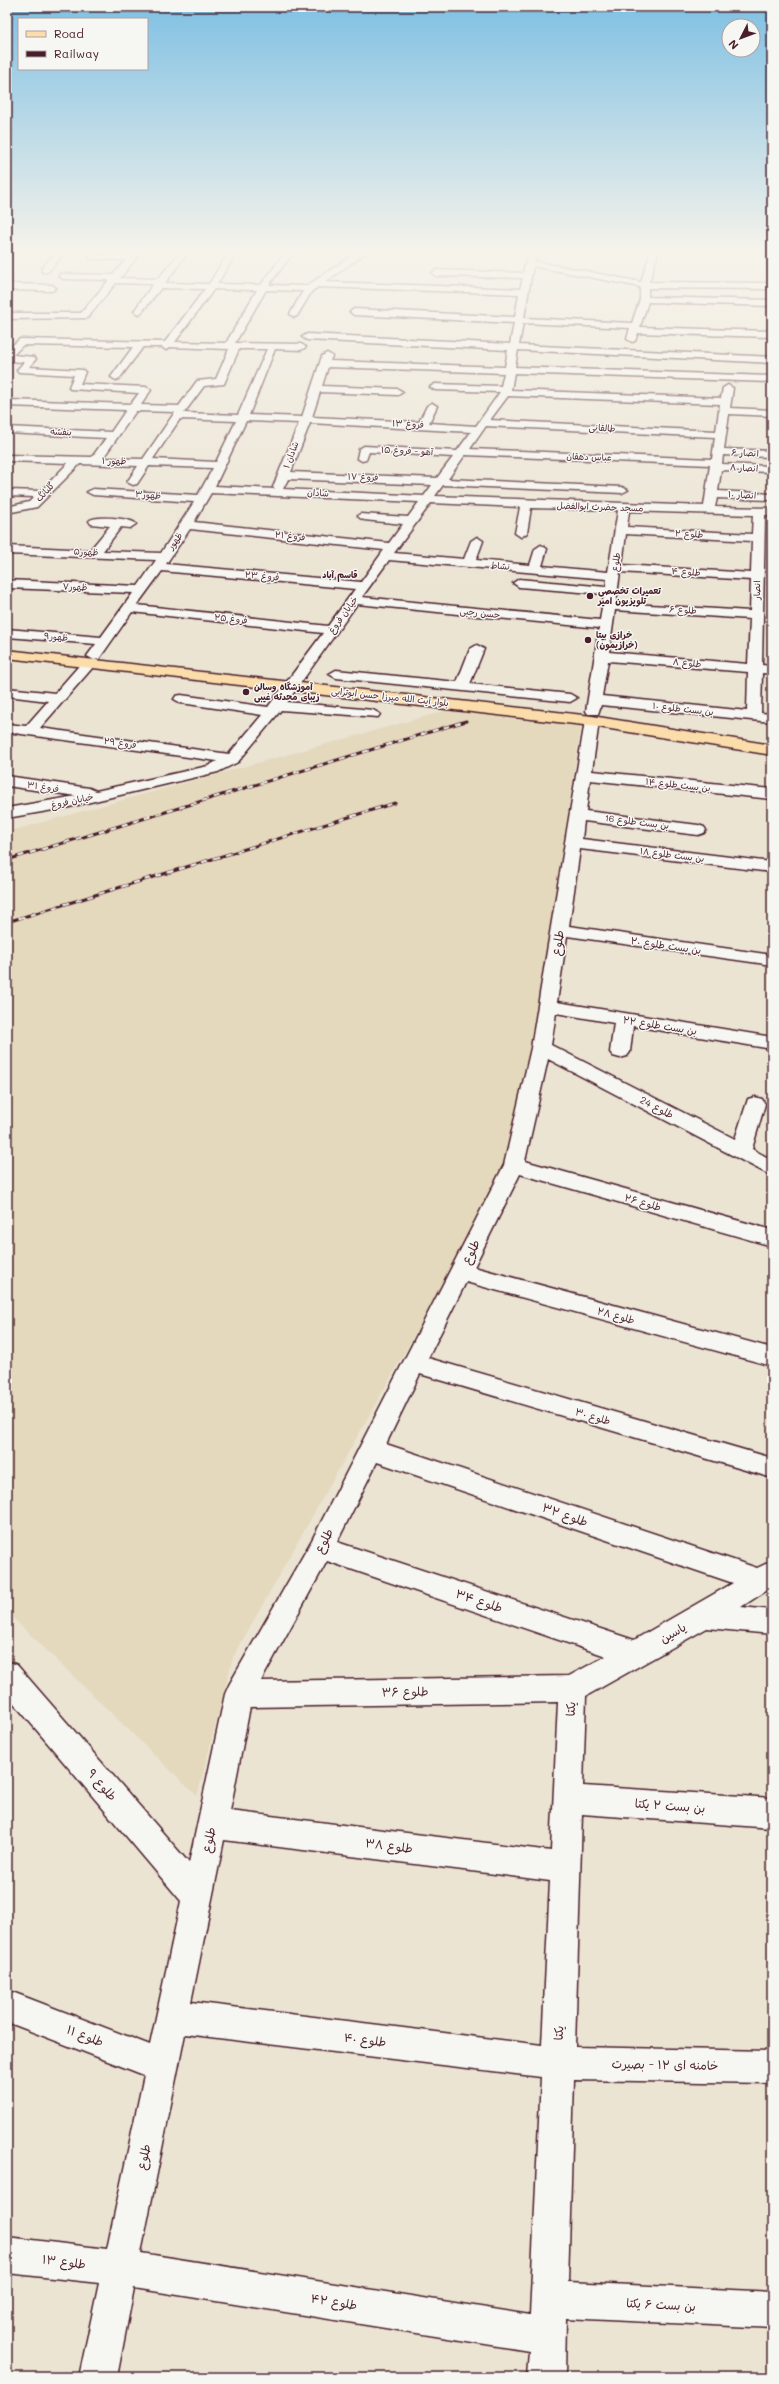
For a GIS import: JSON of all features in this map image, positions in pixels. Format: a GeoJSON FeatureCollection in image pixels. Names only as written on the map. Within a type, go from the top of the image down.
{"type":"FeatureCollection","features":[{"type":"Feature","properties":{"kind":"main road","name":"بلوار آیت الله میرزا حسن ابوترابی"},"geometry":{"type":"LineString","coordinates":[[7,645],[91,660]]}},
{"type":"Feature","properties":{"kind":"main road","name":"بلوار آیت الله میرزا حسن ابوترابی"},"geometry":{"type":"LineString","coordinates":[[7,654],[91,660],[294,682],[593,710],[772,750]]}},
{"type":"Feature","properties":{"kind":"main road","name":"بلوار آیت الله میرزا حسن ابوترابی"},"geometry":{"type":"LineString","coordinates":[[294,682],[373,683],[529,699],[772,740]]}},
{"type":"Feature","properties":{"kind":"street"},"geometry":{"type":"LineString","coordinates":[[14,377],[30,361]]}},
{"type":"Feature","properties":{"kind":"street"},"geometry":{"type":"LineString","coordinates":[[116,377],[128,361]]}},
{"type":"Feature","properties":{"kind":"street"},"geometry":{"type":"LineString","coordinates":[[133,482],[200,383],[220,382],[227,361]]}},
{"type":"Feature","properties":{"kind":"street","name":"ظهور"},"geometry":{"type":"LineString","coordinates":[[30,731],[91,660],[130,608],[187,525],[221,465],[266,361]]}},
{"type":"Feature","properties":{"kind":"street","name":"شادان ۱"},"geometry":{"type":"LineString","coordinates":[[277,491],[306,419],[325,361]]}},
{"type":"Feature","properties":{"kind":"street","name":"شادان ۱"},"geometry":{"type":"LineString","coordinates":[[338,361],[387,366]]}},
{"type":"Feature","properties":{"kind":"street","name":"خیابان فروغ"},"geometry":{"type":"LineString","coordinates":[[7,813],[104,795],[213,769],[232,759],[275,708],[506,391],[511,361]]}},
{"type":"Feature","properties":{"kind":"street"},"geometry":{"type":"LineString","coordinates":[[623,374],[627,361]]}},
{"type":"Feature","properties":{"kind":"street"},"geometry":{"type":"LineString","coordinates":[[382,378],[387,366],[772,379]]}},
{"type":"Feature","properties":{"kind":"street"},"geometry":{"type":"LineString","coordinates":[[22,370],[80,372],[75,387],[146,390],[95,461]]}},
{"type":"Feature","properties":{"kind":"street"},"geometry":{"type":"LineString","coordinates":[[709,510],[729,378]]}},
{"type":"Feature","properties":{"kind":"street"},"geometry":{"type":"LineString","coordinates":[[435,387],[506,391],[538,399],[564,395],[614,397],[725,406],[772,413]]}},
{"type":"Feature","properties":{"kind":"street"},"geometry":{"type":"LineString","coordinates":[[315,389],[398,392]]}},
{"type":"Feature","properties":{"kind":"street"},"geometry":{"type":"LineString","coordinates":[[563,406],[564,395]]}},
{"type":"Feature","properties":{"kind":"street"},"geometry":{"type":"LineString","coordinates":[[614,397],[616,409]]}},
{"type":"Feature","properties":{"kind":"street","name":"فروغ ۱۳"},"geometry":{"type":"LineString","coordinates":[[7,403],[133,407],[241,417],[481,426]]}},
{"type":"Feature","properties":{"kind":"street"},"geometry":{"type":"LineString","coordinates":[[423,425],[432,406]]}},
{"type":"Feature","properties":{"kind":"street"},"geometry":{"type":"LineString","coordinates":[[309,407],[322,408]]}},
{"type":"Feature","properties":{"kind":"street"},"geometry":{"type":"LineString","coordinates":[[365,422],[369,410]]}},
{"type":"Feature","properties":{"kind":"street","name":"طالقانی"},"geometry":{"type":"LineString","coordinates":[[481,426],[720,436],[735,440]]}},
{"type":"Feature","properties":{"kind":"street","name":"بنفشه"},"geometry":{"type":"LineString","coordinates":[[7,430],[114,435]]}},
{"type":"Feature","properties":{"kind":"street"},"geometry":{"type":"LineString","coordinates":[[88,448],[103,449]]}},
{"type":"Feature","properties":{"kind":"street","name":"آهو - فروغ ۱۵"},"geometry":{"type":"LineString","coordinates":[[362,458],[364,449],[461,453]]}},
{"type":"Feature","properties":{"kind":"street","name":"عباس دهقان"},"geometry":{"type":"LineString","coordinates":[[461,453],[717,460]]}},
{"type":"Feature","properties":{"kind":"street","name":"انصار ۶"},"geometry":{"type":"LineString","coordinates":[[717,460],[772,454]]}},
{"type":"Feature","properties":{"kind":"street","name":"ظهور ۱"},"geometry":{"type":"LineString","coordinates":[[7,458],[221,465]]}},
{"type":"Feature","properties":{"kind":"street","name":"انصار ۸"},"geometry":{"type":"LineString","coordinates":[[717,460],[772,470]]}},
{"type":"Feature","properties":{"kind":"street","name":"گلبانگ"},"geometry":{"type":"LineString","coordinates":[[7,510],[33,504],[76,461]]}},
{"type":"Feature","properties":{"kind":"street","name":"فروغ ۱۷"},"geometry":{"type":"LineString","coordinates":[[284,474],[441,480],[622,490]]}},
{"type":"Feature","properties":{"kind":"street","name":"شادان"},"geometry":{"type":"LineString","coordinates":[[205,494],[277,491],[428,499]]}},
{"type":"Feature","properties":{"kind":"street","name":"ظهور۳"},"geometry":{"type":"LineString","coordinates":[[93,492],[205,494]]}},
{"type":"Feature","properties":{"kind":"street"},"geometry":{"type":"LineString","coordinates":[[7,493],[43,494]]}},
{"type":"Feature","properties":{"kind":"street","name":"انصار ۱۰"},"geometry":{"type":"LineString","coordinates":[[712,494],[772,497]]}},
{"type":"Feature","properties":{"kind":"street","name":"مسجد حضرت ابوالفضل"},"geometry":{"type":"LineString","coordinates":[[428,499],[624,508],[772,512]]}},
{"type":"Feature","properties":{"kind":"street"},"geometry":{"type":"LineString","coordinates":[[30,517],[33,504]]}},
{"type":"Feature","properties":{"kind":"street"},"geometry":{"type":"LineString","coordinates":[[521,533],[526,504]]}},
{"type":"Feature","properties":{"kind":"street","name":"طلوع"},"geometry":{"type":"LineString","coordinates":[[98,2377],[238,1694],[321,1548],[514,1165],[541,1048],[624,508]]}},
{"type":"Feature","properties":{"kind":"street","name":"انصار"},"geometry":{"type":"LineString","coordinates":[[754,716],[759,511]]}},
{"type":"Feature","properties":{"kind":"street"},"geometry":{"type":"LineString","coordinates":[[364,516],[411,521]]}},
{"type":"Feature","properties":{"kind":"street"},"geometry":{"type":"LineString","coordinates":[[95,521],[131,524]]}},
{"type":"Feature","properties":{"kind":"street"},"geometry":{"type":"LineString","coordinates":[[95,552],[118,523]]}},
{"type":"Feature","properties":{"kind":"street","name":"فروغ ۲۱"},"geometry":{"type":"LineString","coordinates":[[187,525],[389,551]]}},
{"type":"Feature","properties":{"kind":"street","name":"طلوع ۲"},"geometry":{"type":"LineString","coordinates":[[621,530],[758,538]]}},
{"type":"Feature","properties":{"kind":"street"},"geometry":{"type":"LineString","coordinates":[[469,563],[477,541]]}},
{"type":"Feature","properties":{"kind":"street"},"geometry":{"type":"LineString","coordinates":[[535,569],[541,549]]}},
{"type":"Feature","properties":{"kind":"street","name":"ظهور۵"},"geometry":{"type":"LineString","coordinates":[[7,550],[95,552],[162,562]]}},
{"type":"Feature","properties":{"kind":"street","name":"نشاط"},"geometry":{"type":"LineString","coordinates":[[389,551],[469,563],[535,569],[614,572]]}},
{"type":"Feature","properties":{"kind":"street"},"geometry":{"type":"LineString","coordinates":[[758,560],[772,561]]}},
{"type":"Feature","properties":{"kind":"street","name":"فروغ ۲۳"},"geometry":{"type":"LineString","coordinates":[[162,562],[364,586]]}},
{"type":"Feature","properties":{"kind":"street","name":"طلوع ۴"},"geometry":{"type":"LineString","coordinates":[[614,572],[757,577]]}},
{"type":"Feature","properties":{"kind":"street"},"geometry":{"type":"LineString","coordinates":[[519,583],[611,590]]}},
{"type":"Feature","properties":{"kind":"street","name":"ظهور۷"},"geometry":{"type":"LineString","coordinates":[[7,584],[142,590]]}},
{"type":"Feature","properties":{"kind":"street","name":"حسن رجبی"},"geometry":{"type":"LineString","coordinates":[[354,600],[606,625]]}},
{"type":"Feature","properties":{"kind":"street","name":"طلوع ۶"},"geometry":{"type":"LineString","coordinates":[[609,606],[756,615]]}},
{"type":"Feature","properties":{"kind":"street","name":"فروغ ۲۵"},"geometry":{"type":"LineString","coordinates":[[130,608],[332,630]]}},
{"type":"Feature","properties":{"kind":"street","name":"ظهور۹"},"geometry":{"type":"LineString","coordinates":[[10,629],[104,641]]}},
{"type":"Feature","properties":{"kind":"street"},"geometry":{"type":"LineString","coordinates":[[462,687],[477,649]]}},
{"type":"Feature","properties":{"kind":"street","name":"طلوع ۸"},"geometry":{"type":"LineString","coordinates":[[602,656],[772,670]]}},
{"type":"Feature","properties":{"kind":"street"},"geometry":{"type":"LineString","coordinates":[[336,674],[373,683],[462,687],[529,699],[570,698]]}},
{"type":"Feature","properties":{"kind":"street"},"geometry":{"type":"LineString","coordinates":[[7,692],[59,698]]}},
{"type":"Feature","properties":{"kind":"street"},"geometry":{"type":"LineString","coordinates":[[181,699],[275,708],[373,714]]}},
{"type":"Feature","properties":{"kind":"street","name":"بن بست طلوع ۱۰"},"geometry":{"type":"LineString","coordinates":[[593,710],[772,718]]}},
{"type":"Feature","properties":{"kind":"street","name":"فروغ ۲۹"},"geometry":{"type":"LineString","coordinates":[[7,728],[232,759]]}},
{"type":"Feature","properties":{"kind":"street","name":"بن بست طلوع ۱۴"},"geometry":{"type":"LineString","coordinates":[[583,775],[772,794]]}},
{"type":"Feature","properties":{"kind":"street","name":"فروغ ۳۱"},"geometry":{"type":"LineString","coordinates":[[7,781],[104,795]]}},
{"type":"Feature","properties":{"kind":"street","name":"بن بست طلوع 16"},"geometry":{"type":"LineString","coordinates":[[577,815],[698,830]]}},
{"type":"Feature","properties":{"kind":"street","name":"بن بست طلوع ۱۸"},"geometry":{"type":"LineString","coordinates":[[573,843],[772,867]]}},
{"type":"Feature","properties":{"kind":"street","name":"بن بست طلوع ۲۰"},"geometry":{"type":"LineString","coordinates":[[560,930],[772,960]]}},
{"type":"Feature","properties":{"kind":"street","name":"بن بست طلوع ۲۲"},"geometry":{"type":"LineString","coordinates":[[548,1006],[772,1044]]}},
{"type":"Feature","properties":{"kind":"street"},"geometry":{"type":"LineString","coordinates":[[620,1052],[624,1019]]}},
{"type":"Feature","properties":{"kind":"street","name":"طلوع 24"},"geometry":{"type":"LineString","coordinates":[[541,1048],[741,1152],[772,1170]]}},
{"type":"Feature","properties":{"kind":"street"},"geometry":{"type":"LineString","coordinates":[[741,1152],[755,1104]]}},
{"type":"Feature","properties":{"kind":"street","name":"طلوع ۲۶"},"geometry":{"type":"LineString","coordinates":[[514,1165],[772,1238]]}},
{"type":"Feature","properties":{"kind":"street","name":"طلوع ۲۸"},"geometry":{"type":"LineString","coordinates":[[461,1272],[772,1357]]}},
{"type":"Feature","properties":{"kind":"street","name":"طلوع ۳۰"},"geometry":{"type":"LineString","coordinates":[[413,1363],[772,1468]]}},
{"type":"Feature","properties":{"kind":"street","name":"طلوع ۳۲"},"geometry":{"type":"LineString","coordinates":[[370,1449],[766,1577]]}},
{"type":"Feature","properties":{"kind":"street","name":"طلوع ۳۴"},"geometry":{"type":"LineString","coordinates":[[321,1548],[638,1654]]}},
{"type":"Feature","properties":{"kind":"street","name":"یاسین"},"geometry":{"type":"LineString","coordinates":[[572,1689],[638,1654],[704,1616],[766,1577]]}},
{"type":"Feature","properties":{"kind":"street"},"geometry":{"type":"LineString","coordinates":[[704,1616],[772,1622]]}},
{"type":"Feature","properties":{"kind":"street","name":"طلوع ۹"},"geometry":{"type":"LineString","coordinates":[[7,1674],[197,1896]]}},
{"type":"Feature","properties":{"kind":"street","name":"طلوع ۳۶"},"geometry":{"type":"LineString","coordinates":[[238,1694],[572,1689]]}},
{"type":"Feature","properties":{"kind":"street","name":"یکتا"},"geometry":{"type":"LineString","coordinates":[[546,2377],[572,1689]]}},
{"type":"Feature","properties":{"kind":"street","name":"بن بست ۲ یکتا"},"geometry":{"type":"LineString","coordinates":[[568,1799],[772,1813]]}},
{"type":"Feature","properties":{"kind":"street","name":"طلوع ۳۸"},"geometry":{"type":"LineString","coordinates":[[212,1824],[565,1868]]}},
{"type":"Feature","properties":{"kind":"street","name":"طلوع ۱۱"},"geometry":{"type":"LineString","coordinates":[[7,2006],[162,2066]]}},
{"type":"Feature","properties":{"kind":"street","name":"طلوع ۴۰"},"geometry":{"type":"LineString","coordinates":[[173,2016],[558,2064]]}},
{"type":"Feature","properties":{"kind":"street","name":"خامنه ای ۱۲ - بصیرت"},"geometry":{"type":"LineString","coordinates":[[558,2064],[772,2067]]}},
{"type":"Feature","properties":{"kind":"street","name":"طلوع ۱۳"},"geometry":{"type":"LineString","coordinates":[[7,2255],[121,2268]]}},
{"type":"Feature","properties":{"kind":"street","name":"طلوع ۴۲"},"geometry":{"type":"LineString","coordinates":[[121,2268],[548,2336]]}},
{"type":"Feature","properties":{"kind":"street","name":"بن بست ۶ یکتا"},"geometry":{"type":"LineString","coordinates":[[549,2299],[772,2310]]}},
{"type":"Feature","properties":{"kind":"shaded area"},"geometry":{"type":"Polygon","coordinates":[[[449,710],[581,726],[521,1116],[491,1199],[233,1657],[197,1796],[7,1612],[7,832],[449,710]]]}},
{"type":"Feature","properties":{"kind":"railway"},"geometry":{"type":"LineString","coordinates":[[7,860],[466,721]]}},
{"type":"Feature","properties":{"kind":"railway"},"geometry":{"type":"LineString","coordinates":[[7,922],[395,803]]}},
{"type":"Feature","properties":{"kind":"place","name":"تعمیرات تخصصی تلویزیون امیر"},"geometry":{"type":"Point","coordinates":[590,596]}},
{"type":"Feature","properties":{"kind":"place","name":"خرازی بیتا (خرازیمون)"},"geometry":{"type":"Point","coordinates":[588,640]}},
{"type":"Feature","properties":{"kind":"place","name":"آموزشگاه وسالن زیبای محدثه غیبی"},"geometry":{"type":"Point","coordinates":[246,692]}},
{"type":"Feature","properties":{"kind":"district","name":"قاسم آباد"},"geometry":{"type":"Point","coordinates":[340,575]}}]}
